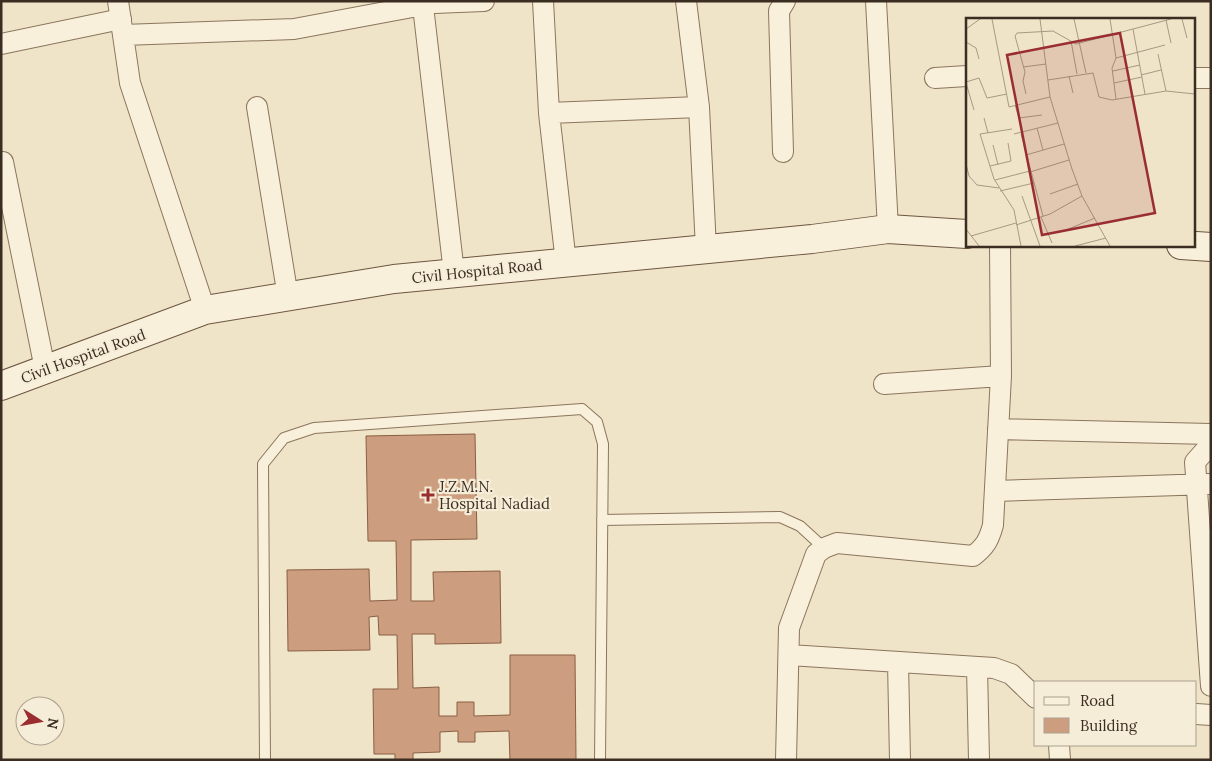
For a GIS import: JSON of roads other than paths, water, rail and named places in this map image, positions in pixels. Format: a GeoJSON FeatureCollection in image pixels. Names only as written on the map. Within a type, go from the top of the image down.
{"type":"FeatureCollection","features":[{"type":"Feature","properties":{"kind":"street"},"geometry":{"type":"LineString","coordinates":[[1,44],[121,19],[294,29],[351,10],[484,1]]}},
{"type":"Feature","properties":{"kind":"street"},"geometry":{"type":"LineString","coordinates":[[542,1],[549,113],[566,262]]}},
{"type":"Feature","properties":{"kind":"street"},"geometry":{"type":"LineString","coordinates":[[686,1],[699,107],[706,249]]}},
{"type":"Feature","properties":{"kind":"street"},"geometry":{"type":"LineString","coordinates":[[783,152],[779,11],[785,1]]}},
{"type":"Feature","properties":{"kind":"street"},"geometry":{"type":"LineString","coordinates":[[876,1],[888,229]]}},
{"type":"Feature","properties":{"kind":"street"},"geometry":{"type":"LineString","coordinates":[[430,4],[454,273]]}},
{"type":"Feature","properties":{"kind":"street"},"geometry":{"type":"LineString","coordinates":[[121,19],[130,82],[205,310]]}},
{"type":"Feature","properties":{"kind":"street"},"geometry":{"type":"LineString","coordinates":[[934,78],[966,76]]}},
{"type":"Feature","properties":{"kind":"street"},"geometry":{"type":"LineString","coordinates":[[1194,78],[1211,78]]}},
{"type":"Feature","properties":{"kind":"street"},"geometry":{"type":"LineString","coordinates":[[257,107],[288,297]]}},
{"type":"Feature","properties":{"kind":"street"},"geometry":{"type":"LineString","coordinates":[[549,113],[699,107]]}},
{"type":"Feature","properties":{"kind":"street"},"geometry":{"type":"LineString","coordinates":[[4,162],[46,370]]}},
{"type":"Feature","properties":{"kind":"street","name":"Civil Hospital Road"},"geometry":{"type":"LineString","coordinates":[[1,386],[205,310],[394,280],[888,229],[966,234]]}},
{"type":"Feature","properties":{"kind":"street"},"geometry":{"type":"LineString","coordinates":[[786,760],[789,628],[816,554],[824,548],[837,543],[973,556],[983,549],[990,540],[993,525],[1001,376],[1000,246]]}},
{"type":"Feature","properties":{"kind":"street"},"geometry":{"type":"LineString","coordinates":[[1194,246],[1211,247]]}},
{"type":"Feature","properties":{"kind":"street"},"geometry":{"type":"LineString","coordinates":[[884,384],[1001,376]]}},
{"type":"Feature","properties":{"kind":"street"},"geometry":{"type":"LineString","coordinates":[[998,429],[1211,434]]}},
{"type":"Feature","properties":{"kind":"street"},"geometry":{"type":"LineString","coordinates":[[1211,444],[1195,462],[1204,484],[1211,686]]}},
{"type":"Feature","properties":{"kind":"street"},"geometry":{"type":"LineString","coordinates":[[995,490],[1204,484]]}},
{"type":"Feature","properties":{"kind":"street"},"geometry":{"type":"LineString","coordinates":[[789,654],[994,668],[1011,674],[1034,696]]}},
{"type":"Feature","properties":{"kind":"street"},"geometry":{"type":"LineString","coordinates":[[898,662],[900,760]]}},
{"type":"Feature","properties":{"kind":"street"},"geometry":{"type":"LineString","coordinates":[[977,667],[979,760]]}},
{"type":"Feature","properties":{"kind":"street"},"geometry":{"type":"LineString","coordinates":[[1197,714],[1211,715]]}},
{"type":"Feature","properties":{"kind":"street"},"geometry":{"type":"LineString","coordinates":[[1059,746],[1060,760]]}},
{"type":"Feature","properties":{"kind":"lane"},"geometry":{"type":"LineString","coordinates":[[265,760],[263,464],[284,438],[314,428],[582,409],[597,422],[603,444],[600,760]]}},
{"type":"Feature","properties":{"kind":"lane"},"geometry":{"type":"LineString","coordinates":[[602,520],[780,517],[800,526],[824,548]]}},
{"type":"Feature","properties":{"kind":"place","name":"J.Z.M.N. Hospital Nadiad"},"geometry":{"type":"Point","coordinates":[428,495]}}]}
